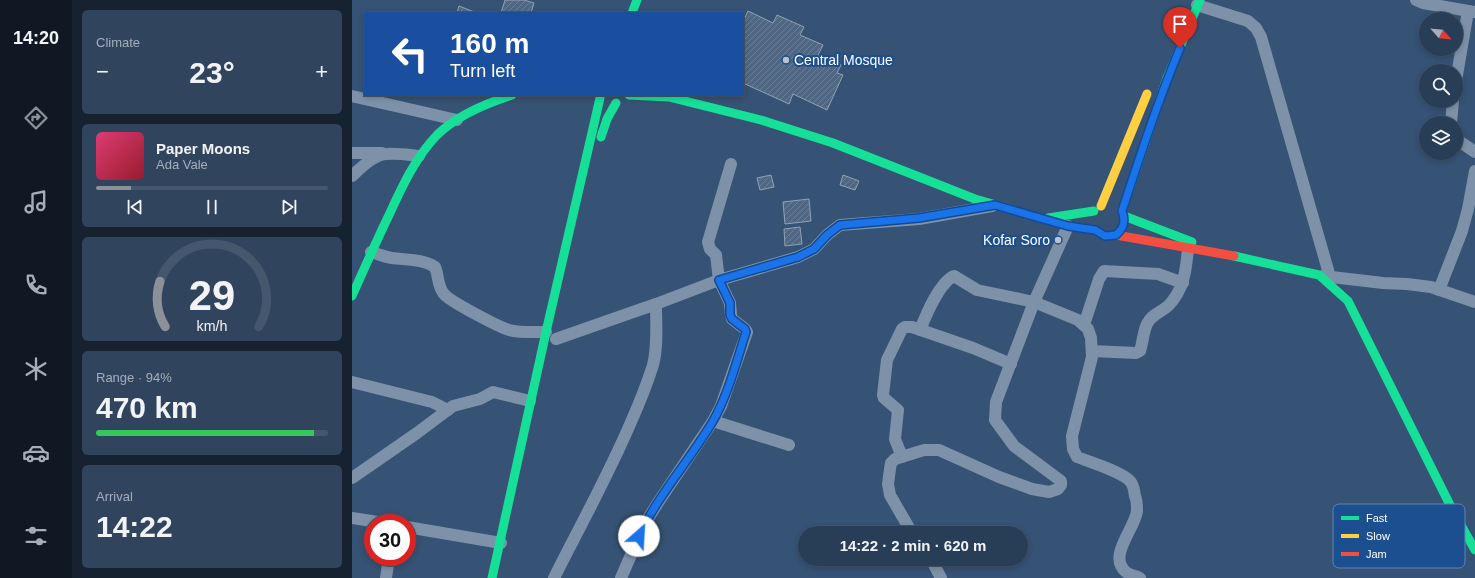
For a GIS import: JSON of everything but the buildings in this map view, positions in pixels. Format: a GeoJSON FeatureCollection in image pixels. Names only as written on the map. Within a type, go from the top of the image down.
{"type":"FeatureCollection","features":[{"type":"Feature","properties":{"kind":"main road"},"geometry":{"type":"LineString","coordinates":[[632,12],[637,0]]}},
{"type":"Feature","properties":{"kind":"main road"},"geometry":{"type":"LineString","coordinates":[[1116,235],[1123,227],[1123,214],[1138,160],[1164,86],[1199,2]]}},
{"type":"Feature","properties":{"kind":"main road"},"geometry":{"type":"LineString","coordinates":[[1095,230],[1092,224],[1092,217],[1152,83]]}},
{"type":"Feature","properties":{"kind":"main road"},"geometry":{"type":"LineString","coordinates":[[352,296],[404,182],[419,156],[438,134],[457,120],[469,112],[490,102],[509,96]]}},
{"type":"Feature","properties":{"kind":"main road"},"geometry":{"type":"LineString","coordinates":[[492,578],[501,543],[530,401],[554,337],[599,97],[610,103],[616,103],[628,96]]}},
{"type":"Feature","properties":{"kind":"main road"},"geometry":{"type":"LineString","coordinates":[[667,96],[760,120],[833,143],[975,199],[1068,226],[1095,230],[1105,236],[1116,235],[1228,255],[1324,276],[1348,301],[1450,504]]}},
{"type":"Feature","properties":{"kind":"main road"},"geometry":{"type":"LineString","coordinates":[[600,144],[605,121],[616,103]]}},
{"type":"Feature","properties":{"kind":"main road"},"geometry":{"type":"LineString","coordinates":[[1044,219],[1097,208],[1105,204],[1112,204],[1118,206],[1123,214],[1228,255]]}},
{"type":"Feature","properties":{"kind":"main road"},"geometry":{"type":"LineString","coordinates":[[1465,532],[1475,550]]}},
{"type":"Feature","properties":{"kind":"street"},"geometry":{"type":"LineString","coordinates":[[1416,0],[1423,3],[1466,8],[1458,64]]}},
{"type":"Feature","properties":{"kind":"street"},"geometry":{"type":"LineString","coordinates":[[1199,2],[1248,21],[1256,28],[1261,37],[1324,276],[1383,283],[1407,284],[1439,290],[1475,302]]}},
{"type":"Feature","properties":{"kind":"street"},"geometry":{"type":"LineString","coordinates":[[352,96],[457,120]]}},
{"type":"Feature","properties":{"kind":"street"},"geometry":{"type":"LineString","coordinates":[[1463,144],[1475,152]]}},
{"type":"Feature","properties":{"kind":"street"},"geometry":{"type":"LineString","coordinates":[[352,153],[419,156]]}},
{"type":"Feature","properties":{"kind":"street"},"geometry":{"type":"LineString","coordinates":[[352,176],[377,156],[386,154]]}},
{"type":"Feature","properties":{"kind":"street"},"geometry":{"type":"LineString","coordinates":[[621,578],[644,525],[713,421],[720,406],[746,332],[745,329],[732,319],[730,315],[730,303],[719,280],[716,255],[710,249],[708,242],[731,164]]}},
{"type":"Feature","properties":{"kind":"street"},"geometry":{"type":"LineString","coordinates":[[1439,290],[1462,231],[1468,209],[1475,171]]}},
{"type":"Feature","properties":{"kind":"street"},"geometry":{"type":"LineString","coordinates":[[371,252],[390,258],[430,264],[435,267],[440,286],[444,294],[454,302],[507,329],[554,337],[656,304],[719,280],[798,257],[814,249],[827,235],[840,225],[919,218],[995,205]]}},
{"type":"Feature","properties":{"kind":"street"},"geometry":{"type":"LineString","coordinates":[[908,526],[890,495],[888,484],[891,463],[895,459],[924,450],[939,450],[999,477],[1032,489],[1049,492],[1058,489],[1061,485],[1061,481],[1014,446],[995,420],[996,402],[1034,302],[1068,226]]}},
{"type":"Feature","properties":{"kind":"street"},"geometry":{"type":"LineString","coordinates":[[1092,351],[1136,353],[1140,351],[1147,324],[1153,316],[1168,306],[1181,287],[1185,276],[1188,249]]}},
{"type":"Feature","properties":{"kind":"street"},"geometry":{"type":"LineString","coordinates":[[1084,325],[1099,279],[1104,271],[1158,274],[1183,282]]}},
{"type":"Feature","properties":{"kind":"street"},"geometry":{"type":"LineString","coordinates":[[920,330],[929,307],[940,290],[954,276],[977,290],[1034,302],[1078,320],[1088,329],[1092,338],[1092,357],[1072,436],[1073,449],[1077,457],[1120,474],[1130,480],[1137,501],[1137,511],[1131,528],[1121,548],[1119,559],[1121,567],[1127,573],[1140,578]]}},
{"type":"Feature","properties":{"kind":"street"},"geometry":{"type":"LineString","coordinates":[[554,578],[598,494],[624,439],[653,365],[655,350],[656,304]]}},
{"type":"Feature","properties":{"kind":"street"},"geometry":{"type":"LineString","coordinates":[[902,457],[895,439],[898,410],[884,398],[883,395],[887,360],[902,329],[912,327],[973,348],[1011,364]]}},
{"type":"Feature","properties":{"kind":"street"},"geometry":{"type":"LineString","coordinates":[[352,382],[432,402],[448,410]]}},
{"type":"Feature","properties":{"kind":"street"},"geometry":{"type":"LineString","coordinates":[[352,478],[458,404],[480,399],[493,392],[530,401]]}},
{"type":"Feature","properties":{"kind":"street"},"geometry":{"type":"LineString","coordinates":[[713,421],[789,445]]}},
{"type":"Feature","properties":{"kind":"street"},"geometry":{"type":"LineString","coordinates":[[352,518],[364,520]]}},
{"type":"Feature","properties":{"kind":"street"},"geometry":{"type":"LineString","coordinates":[[416,529],[501,543]]}},
{"type":"Feature","properties":{"kind":"street"},"geometry":{"type":"LineString","coordinates":[[386,578],[388,566]]}},
{"type":"Feature","properties":{"kind":"street"},"geometry":{"type":"LineString","coordinates":[[935,566],[941,578]]}},
{"type":"Feature","properties":{"kind":"traffic: fast"},"geometry":{"type":"LineString","coordinates":[[632,12],[637,0]]}},
{"type":"Feature","properties":{"kind":"traffic: fast"},"geometry":{"type":"LineString","coordinates":[[1122,211],[1167,78],[1200,0]]}},
{"type":"Feature","properties":{"kind":"traffic: fast"},"geometry":{"type":"LineString","coordinates":[[352,296],[404,183],[429,144],[445,128],[462,116],[482,106],[509,96]]}},
{"type":"Feature","properties":{"kind":"traffic: fast"},"geometry":{"type":"LineString","coordinates":[[649,96],[669,97],[761,120],[833,143],[975,199],[1068,226],[1095,230]]}},
{"type":"Feature","properties":{"kind":"traffic: fast"},"geometry":{"type":"LineString","coordinates":[[492,578],[546,332],[600,98]]}},
{"type":"Feature","properties":{"kind":"traffic: fast"},"geometry":{"type":"LineString","coordinates":[[601,137],[607,119],[616,103]]}},
{"type":"Feature","properties":{"kind":"traffic: fast"},"geometry":{"type":"LineString","coordinates":[[1048,218],[1094,211]]}},
{"type":"Feature","properties":{"kind":"traffic: fast"},"geometry":{"type":"LineString","coordinates":[[1124,216],[1192,242]]}},
{"type":"Feature","properties":{"kind":"traffic: fast"},"geometry":{"type":"LineString","coordinates":[[1234,256],[1319,275],[1348,301],[1450,504]]}},
{"type":"Feature","properties":{"kind":"traffic: fast"},"geometry":{"type":"LineString","coordinates":[[1465,532],[1475,550]]}},
{"type":"Feature","properties":{"kind":"traffic: slow"},"geometry":{"type":"LineString","coordinates":[[1101,206],[1147,94]]}},
{"type":"Feature","properties":{"kind":"traffic: jam"},"geometry":{"type":"LineString","coordinates":[[1116,235],[1234,256]]}},
{"type":"Feature","properties":{"kind":"place","name":"Central Mosque"},"geometry":{"type":"Point","coordinates":[786,60]}},
{"type":"Feature","properties":{"kind":"place","name":"Kofar Soro"},"geometry":{"type":"Point","coordinates":[1058,240]}},
{"type":"Feature","properties":{"kind":"route"},"geometry":{"type":"LineString","coordinates":[[639,536],[659,501],[713,421],[720,406],[746,332],[745,329],[732,319],[730,315],[730,303],[719,280],[798,257],[814,249],[827,235],[840,225],[919,218],[995,205],[1068,226],[1095,230],[1099,234],[1105,236],[1116,235],[1123,227],[1124,216],[1122,211],[1138,160],[1164,86],[1180,48]]}}]}
